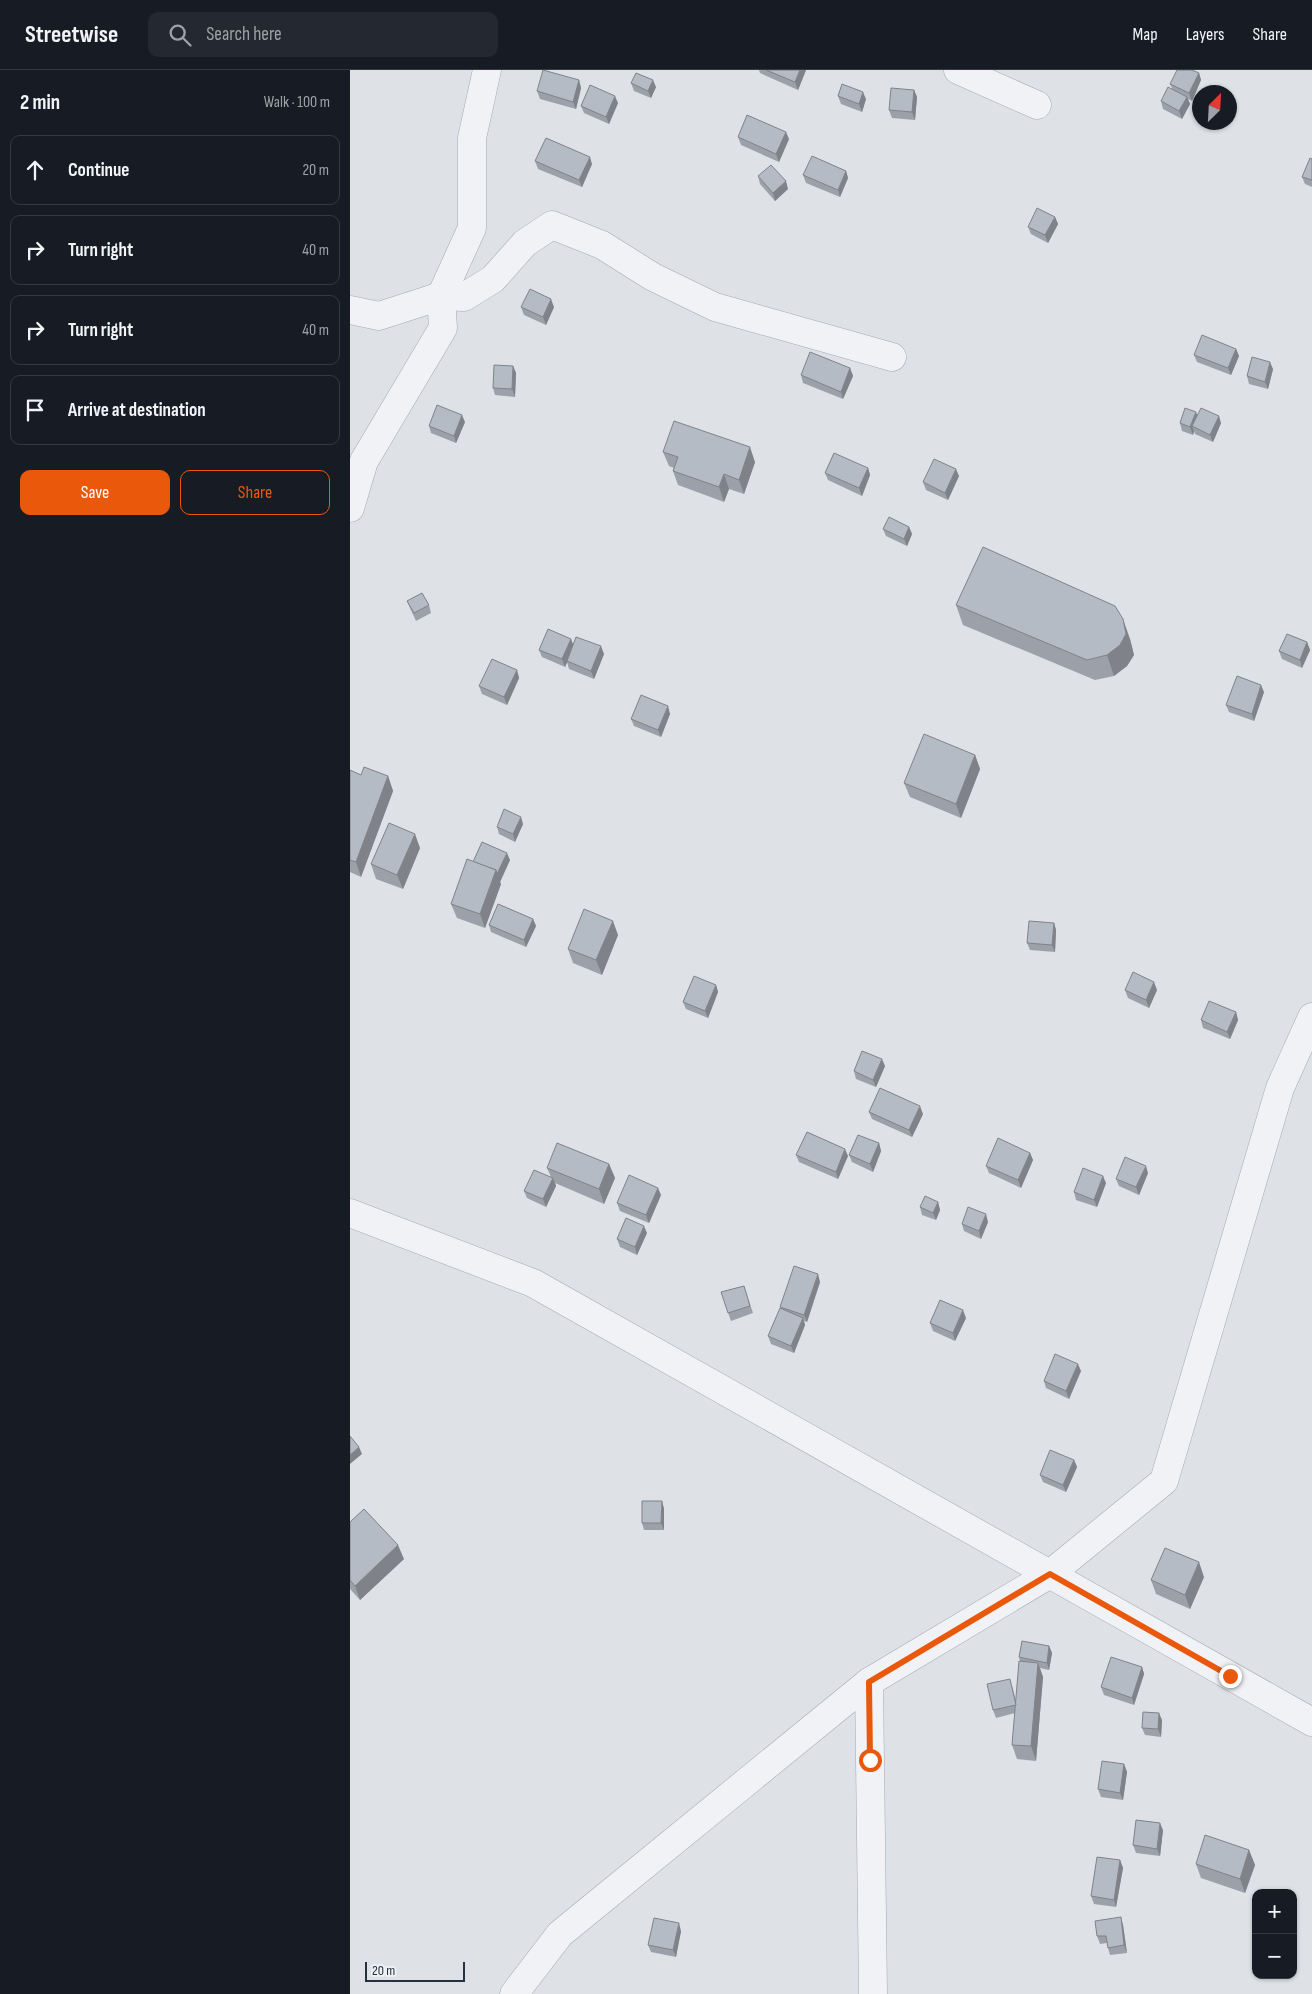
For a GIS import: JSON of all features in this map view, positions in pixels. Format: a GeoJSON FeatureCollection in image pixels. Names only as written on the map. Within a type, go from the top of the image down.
{"type":"FeatureCollection","features":[{"type":"Feature","properties":{"kind":"street"},"geometry":{"type":"LineString","coordinates":[[350,508],[364,461],[443,328],[441,296],[472,228],[472,138],[488,70]]}},
{"type":"Feature","properties":{"kind":"street"},"geometry":{"type":"LineString","coordinates":[[958,70],[1037,105]]}},
{"type":"Feature","properties":{"kind":"street"},"geometry":{"type":"LineString","coordinates":[[350,310],[379,316],[441,296],[464,297],[494,278],[525,243],[552,225],[602,245],[653,277],[715,307],[892,357]]}},
{"type":"Feature","properties":{"kind":"street"},"geometry":{"type":"LineString","coordinates":[[514,1994],[560,1934],[869,1682],[1050,1574],[1164,1481],[1280,1088],[1312,1017]]}},
{"type":"Feature","properties":{"kind":"street"},"geometry":{"type":"LineString","coordinates":[[350,1213],[532,1284],[1312,1722]]}},
{"type":"Feature","properties":{"kind":"street"},"geometry":{"type":"LineString","coordinates":[[869,1682],[872,1994]]}},
{"type":"Feature","properties":{"kind":"building"},"geometry":{"type":"Polygon","coordinates":[[[543,70],[579,80],[573,102],[537,91],[543,70]]]}},
{"type":"Feature","properties":{"kind":"building"},"geometry":{"type":"Polygon","coordinates":[[[766,70],[800,70],[795,82],[766,70]]]}},
{"type":"Feature","properties":{"kind":"building"},"geometry":{"type":"Polygon","coordinates":[[[1177,70],[1192,70],[1199,73],[1189,93],[1170,84],[1177,70]]]}},
{"type":"Feature","properties":{"kind":"building"},"geometry":{"type":"Polygon","coordinates":[[[636,73],[653,80],[648,91],[631,83],[636,73]]]}},
{"type":"Feature","properties":{"kind":"building"},"geometry":{"type":"Polygon","coordinates":[[[842,84],[863,92],[859,104],[838,96],[842,84]]]}},
{"type":"Feature","properties":{"kind":"building"},"geometry":{"type":"Polygon","coordinates":[[[590,85],[615,96],[606,117],[581,106],[590,85]]]}},
{"type":"Feature","properties":{"kind":"building"},"geometry":{"type":"Polygon","coordinates":[[[1168,87],[1187,97],[1179,111],[1161,101],[1168,87]]]}},
{"type":"Feature","properties":{"kind":"building"},"geometry":{"type":"Polygon","coordinates":[[[891,88],[914,90],[912,112],[889,110],[891,88]]]}},
{"type":"Feature","properties":{"kind":"building"},"geometry":{"type":"Polygon","coordinates":[[[747,115],[786,132],[776,154],[738,137],[747,115]]]}},
{"type":"Feature","properties":{"kind":"building"},"geometry":{"type":"Polygon","coordinates":[[[546,138],[590,157],[579,180],[535,161],[546,138]]]}},
{"type":"Feature","properties":{"kind":"building"},"geometry":{"type":"Polygon","coordinates":[[[812,156],[846,171],[838,190],[803,175],[812,156]]]}},
{"type":"Feature","properties":{"kind":"building"},"geometry":{"type":"Polygon","coordinates":[[[1310,158],[1312,159],[1312,180],[1302,177],[1310,158]]]}},
{"type":"Feature","properties":{"kind":"building"},"geometry":{"type":"Polygon","coordinates":[[[771,165],[786,181],[773,193],[758,176],[771,165]]]}},
{"type":"Feature","properties":{"kind":"building"},"geometry":{"type":"Polygon","coordinates":[[[1037,208],[1055,217],[1045,235],[1028,227],[1037,208]]]}},
{"type":"Feature","properties":{"kind":"building"},"geometry":{"type":"Polygon","coordinates":[[[530,289],[551,299],[543,317],[521,307],[530,289]]]}},
{"type":"Feature","properties":{"kind":"building"},"geometry":{"type":"Polygon","coordinates":[[[1202,335],[1236,349],[1228,368],[1194,355],[1202,335]]]}},
{"type":"Feature","properties":{"kind":"building"},"geometry":{"type":"Polygon","coordinates":[[[810,352],[850,368],[841,392],[801,375],[810,352]]]}},
{"type":"Feature","properties":{"kind":"building"},"geometry":{"type":"Polygon","coordinates":[[[1252,357],[1270,362],[1265,382],[1247,376],[1252,357]]]}},
{"type":"Feature","properties":{"kind":"building"},"geometry":{"type":"Polygon","coordinates":[[[494,365],[513,366],[512,389],[493,388],[494,365]]]}},
{"type":"Feature","properties":{"kind":"building"},"geometry":{"type":"Polygon","coordinates":[[[437,405],[462,415],[454,436],[429,426],[437,405]]]}},
{"type":"Feature","properties":{"kind":"building"},"geometry":{"type":"Polygon","coordinates":[[[1185,408],[1196,412],[1190,427],[1180,423],[1185,408]]]}},
{"type":"Feature","properties":{"kind":"building"},"geometry":{"type":"Polygon","coordinates":[[[1201,408],[1219,416],[1210,435],[1192,426],[1201,408]]]}},
{"type":"Feature","properties":{"kind":"building"},"geometry":{"type":"Polygon","coordinates":[[[674,421],[750,447],[739,480],[724,474],[719,487],[673,471],[678,457],[663,452],[674,421]]]}},
{"type":"Feature","properties":{"kind":"building"},"geometry":{"type":"Polygon","coordinates":[[[834,453],[868,468],[859,488],[825,473],[834,453]]]}},
{"type":"Feature","properties":{"kind":"building"},"geometry":{"type":"Polygon","coordinates":[[[934,459],[956,469],[945,493],[923,482],[934,459]]]}},
{"type":"Feature","properties":{"kind":"building"},"geometry":{"type":"Polygon","coordinates":[[[889,517],[909,527],[904,539],[883,529],[889,517]]]}},
{"type":"Feature","properties":{"kind":"building"},"geometry":{"type":"Polygon","coordinates":[[[983,547],[1115,606],[1123,619],[1126,634],[1120,645],[1107,655],[1087,660],[956,605],[983,547]]]}},
{"type":"Feature","properties":{"kind":"building"},"geometry":{"type":"Polygon","coordinates":[[[422,593],[429,605],[414,613],[407,601],[422,593]]]}},
{"type":"Feature","properties":{"kind":"building"},"geometry":{"type":"Polygon","coordinates":[[[548,629],[571,639],[562,659],[539,650],[548,629]]]}},
{"type":"Feature","properties":{"kind":"building"},"geometry":{"type":"Polygon","coordinates":[[[1287,634],[1307,642],[1300,660],[1279,651],[1287,634]]]}},
{"type":"Feature","properties":{"kind":"building"},"geometry":{"type":"Polygon","coordinates":[[[576,637],[601,646],[591,671],[567,661],[576,637]]]}},
{"type":"Feature","properties":{"kind":"building"},"geometry":{"type":"Polygon","coordinates":[[[492,659],[517,670],[504,697],[479,686],[492,659]]]}},
{"type":"Feature","properties":{"kind":"building"},"geometry":{"type":"Polygon","coordinates":[[[1237,676],[1261,685],[1252,714],[1226,705],[1237,676]]]}},
{"type":"Feature","properties":{"kind":"building"},"geometry":{"type":"Polygon","coordinates":[[[641,695],[668,706],[658,730],[631,719],[641,695]]]}},
{"type":"Feature","properties":{"kind":"building"},"geometry":{"type":"Polygon","coordinates":[[[924,734],[975,755],[956,804],[904,783],[924,734]]]}},
{"type":"Feature","properties":{"kind":"building"},"geometry":{"type":"Polygon","coordinates":[[[364,767],[388,776],[356,862],[350,860],[350,770],[361,775],[364,767]]]}},
{"type":"Feature","properties":{"kind":"building"},"geometry":{"type":"Polygon","coordinates":[[[504,809],[521,817],[513,834],[497,827],[504,809]]]}},
{"type":"Feature","properties":{"kind":"building"},"geometry":{"type":"Polygon","coordinates":[[[389,823],[415,834],[397,875],[371,864],[389,823]]]}},
{"type":"Feature","properties":{"kind":"building"},"geometry":{"type":"Polygon","coordinates":[[[482,842],[507,853],[497,874],[496,870],[473,862],[482,842]]]}},
{"type":"Feature","properties":{"kind":"building"},"geometry":{"type":"Polygon","coordinates":[[[467,859],[496,870],[480,914],[451,904],[467,859]]]}},
{"type":"Feature","properties":{"kind":"building"},"geometry":{"type":"Polygon","coordinates":[[[498,904],[533,919],[524,940],[489,925],[498,904]]]}},
{"type":"Feature","properties":{"kind":"building"},"geometry":{"type":"Polygon","coordinates":[[[584,909],[613,921],[596,960],[568,949],[584,909]]]}},
{"type":"Feature","properties":{"kind":"building"},"geometry":{"type":"Polygon","coordinates":[[[1029,921],[1054,923],[1052,945],[1027,943],[1029,921]]]}},
{"type":"Feature","properties":{"kind":"building"},"geometry":{"type":"Polygon","coordinates":[[[1133,972],[1154,982],[1146,1000],[1125,990],[1133,972]]]}},
{"type":"Feature","properties":{"kind":"building"},"geometry":{"type":"Polygon","coordinates":[[[694,976],[716,985],[705,1011],[683,1002],[694,976]]]}},
{"type":"Feature","properties":{"kind":"building"},"geometry":{"type":"Polygon","coordinates":[[[1209,1001],[1236,1012],[1227,1032],[1201,1020],[1209,1001]]]}},
{"type":"Feature","properties":{"kind":"building"},"geometry":{"type":"Polygon","coordinates":[[[862,1051],[882,1059],[873,1080],[854,1071],[862,1051]]]}},
{"type":"Feature","properties":{"kind":"building"},"geometry":{"type":"Polygon","coordinates":[[[880,1088],[920,1106],[909,1130],[869,1112],[880,1088]]]}},
{"type":"Feature","properties":{"kind":"building"},"geometry":{"type":"Polygon","coordinates":[[[807,1132],[845,1149],[836,1172],[796,1155],[807,1132]]]}},
{"type":"Feature","properties":{"kind":"building"},"geometry":{"type":"Polygon","coordinates":[[[858,1135],[879,1143],[870,1164],[849,1155],[858,1135]]]}},
{"type":"Feature","properties":{"kind":"building"},"geometry":{"type":"Polygon","coordinates":[[[998,1138],[1030,1153],[1018,1180],[986,1166],[998,1138]]]}},
{"type":"Feature","properties":{"kind":"building"},"geometry":{"type":"Polygon","coordinates":[[[557,1143],[609,1164],[599,1189],[547,1168],[557,1143]]]}},
{"type":"Feature","properties":{"kind":"building"},"geometry":{"type":"Polygon","coordinates":[[[1125,1157],[1146,1166],[1136,1187],[1116,1179],[1125,1157]]]}},
{"type":"Feature","properties":{"kind":"building"},"geometry":{"type":"Polygon","coordinates":[[[1083,1168],[1103,1176],[1094,1200],[1074,1192],[1083,1168]]]}},
{"type":"Feature","properties":{"kind":"building"},"geometry":{"type":"Polygon","coordinates":[[[534,1170],[553,1178],[543,1199],[524,1191],[534,1170]]]}},
{"type":"Feature","properties":{"kind":"building"},"geometry":{"type":"Polygon","coordinates":[[[629,1175],[658,1188],[646,1215],[617,1203],[629,1175]]]}},
{"type":"Feature","properties":{"kind":"building"},"geometry":{"type":"Polygon","coordinates":[[[925,1196],[938,1202],[933,1213],[920,1207],[925,1196]]]}},
{"type":"Feature","properties":{"kind":"building"},"geometry":{"type":"Polygon","coordinates":[[[968,1207],[986,1214],[979,1231],[962,1224],[968,1207]]]}},
{"type":"Feature","properties":{"kind":"building"},"geometry":{"type":"Polygon","coordinates":[[[626,1218],[644,1226],[635,1247],[617,1239],[626,1218]]]}},
{"type":"Feature","properties":{"kind":"building"},"geometry":{"type":"Polygon","coordinates":[[[794,1266],[818,1274],[804,1315],[780,1307],[794,1266]]]}},
{"type":"Feature","properties":{"kind":"building"},"geometry":{"type":"Polygon","coordinates":[[[744,1286],[750,1306],[728,1313],[721,1292],[744,1286]]]}},
{"type":"Feature","properties":{"kind":"building"},"geometry":{"type":"Polygon","coordinates":[[[940,1300],[963,1310],[953,1333],[930,1323],[940,1300]]]}},
{"type":"Feature","properties":{"kind":"building"},"geometry":{"type":"Polygon","coordinates":[[[780,1308],[803,1318],[791,1346],[768,1336],[780,1308]]]}},
{"type":"Feature","properties":{"kind":"building"},"geometry":{"type":"Polygon","coordinates":[[[1055,1354],[1078,1364],[1066,1391],[1044,1381],[1055,1354]]]}},
{"type":"Feature","properties":{"kind":"building"},"geometry":{"type":"Polygon","coordinates":[[[350,1436],[359,1447],[350,1455],[350,1436]]]}},
{"type":"Feature","properties":{"kind":"building"},"geometry":{"type":"Polygon","coordinates":[[[1050,1450],[1074,1460],[1063,1485],[1040,1475],[1050,1450]]]}},
{"type":"Feature","properties":{"kind":"building"},"geometry":{"type":"Polygon","coordinates":[[[642,1501],[662,1501],[661,1523],[642,1523],[642,1501]]]}},
{"type":"Feature","properties":{"kind":"building"},"geometry":{"type":"Polygon","coordinates":[[[364,1509],[398,1545],[355,1586],[350,1580],[350,1522],[364,1509]]]}},
{"type":"Feature","properties":{"kind":"building"},"geometry":{"type":"Polygon","coordinates":[[[1165,1548],[1199,1562],[1185,1595],[1151,1580],[1165,1548]]]}},
{"type":"Feature","properties":{"kind":"building"},"geometry":{"type":"Polygon","coordinates":[[[1022,1641],[1049,1646],[1047,1663],[1019,1657],[1022,1641]]]}},
{"type":"Feature","properties":{"kind":"building"},"geometry":{"type":"Polygon","coordinates":[[[1111,1657],[1142,1667],[1132,1698],[1101,1687],[1111,1657]]]}},
{"type":"Feature","properties":{"kind":"building"},"geometry":{"type":"Polygon","coordinates":[[[1019,1661],[1038,1663],[1031,1746],[1012,1745],[1019,1661]]]}},
{"type":"Feature","properties":{"kind":"building"},"geometry":{"type":"Polygon","coordinates":[[[1010,1679],[1016,1705],[993,1710],[987,1684],[1010,1679]]]}},
{"type":"Feature","properties":{"kind":"building"},"geometry":{"type":"Polygon","coordinates":[[[1143,1712],[1159,1713],[1158,1729],[1142,1728],[1143,1712]]]}},
{"type":"Feature","properties":{"kind":"building"},"geometry":{"type":"Polygon","coordinates":[[[1102,1761],[1124,1764],[1120,1793],[1098,1789],[1102,1761]]]}},
{"type":"Feature","properties":{"kind":"building"},"geometry":{"type":"Polygon","coordinates":[[[1136,1820],[1160,1823],[1157,1849],[1133,1845],[1136,1820]]]}},
{"type":"Feature","properties":{"kind":"building"},"geometry":{"type":"Polygon","coordinates":[[[1205,1835],[1249,1850],[1240,1879],[1196,1864],[1205,1835]]]}},
{"type":"Feature","properties":{"kind":"building"},"geometry":{"type":"Polygon","coordinates":[[[1097,1857],[1120,1860],[1114,1900],[1091,1896],[1097,1857]]]}},
{"type":"Feature","properties":{"kind":"building"},"geometry":{"type":"Polygon","coordinates":[[[1121,1917],[1124,1945],[1108,1948],[1106,1936],[1097,1936],[1095,1921],[1121,1917]]]}},
{"type":"Feature","properties":{"kind":"building"},"geometry":{"type":"Polygon","coordinates":[[[654,1918],[679,1923],[673,1950],[648,1945],[654,1918]]]}},
{"type":"Feature","properties":{"kind":"route"},"geometry":{"type":"LineString","coordinates":[[870,1760],[869,1682],[1050,1574],[1230,1676]]}}]}
